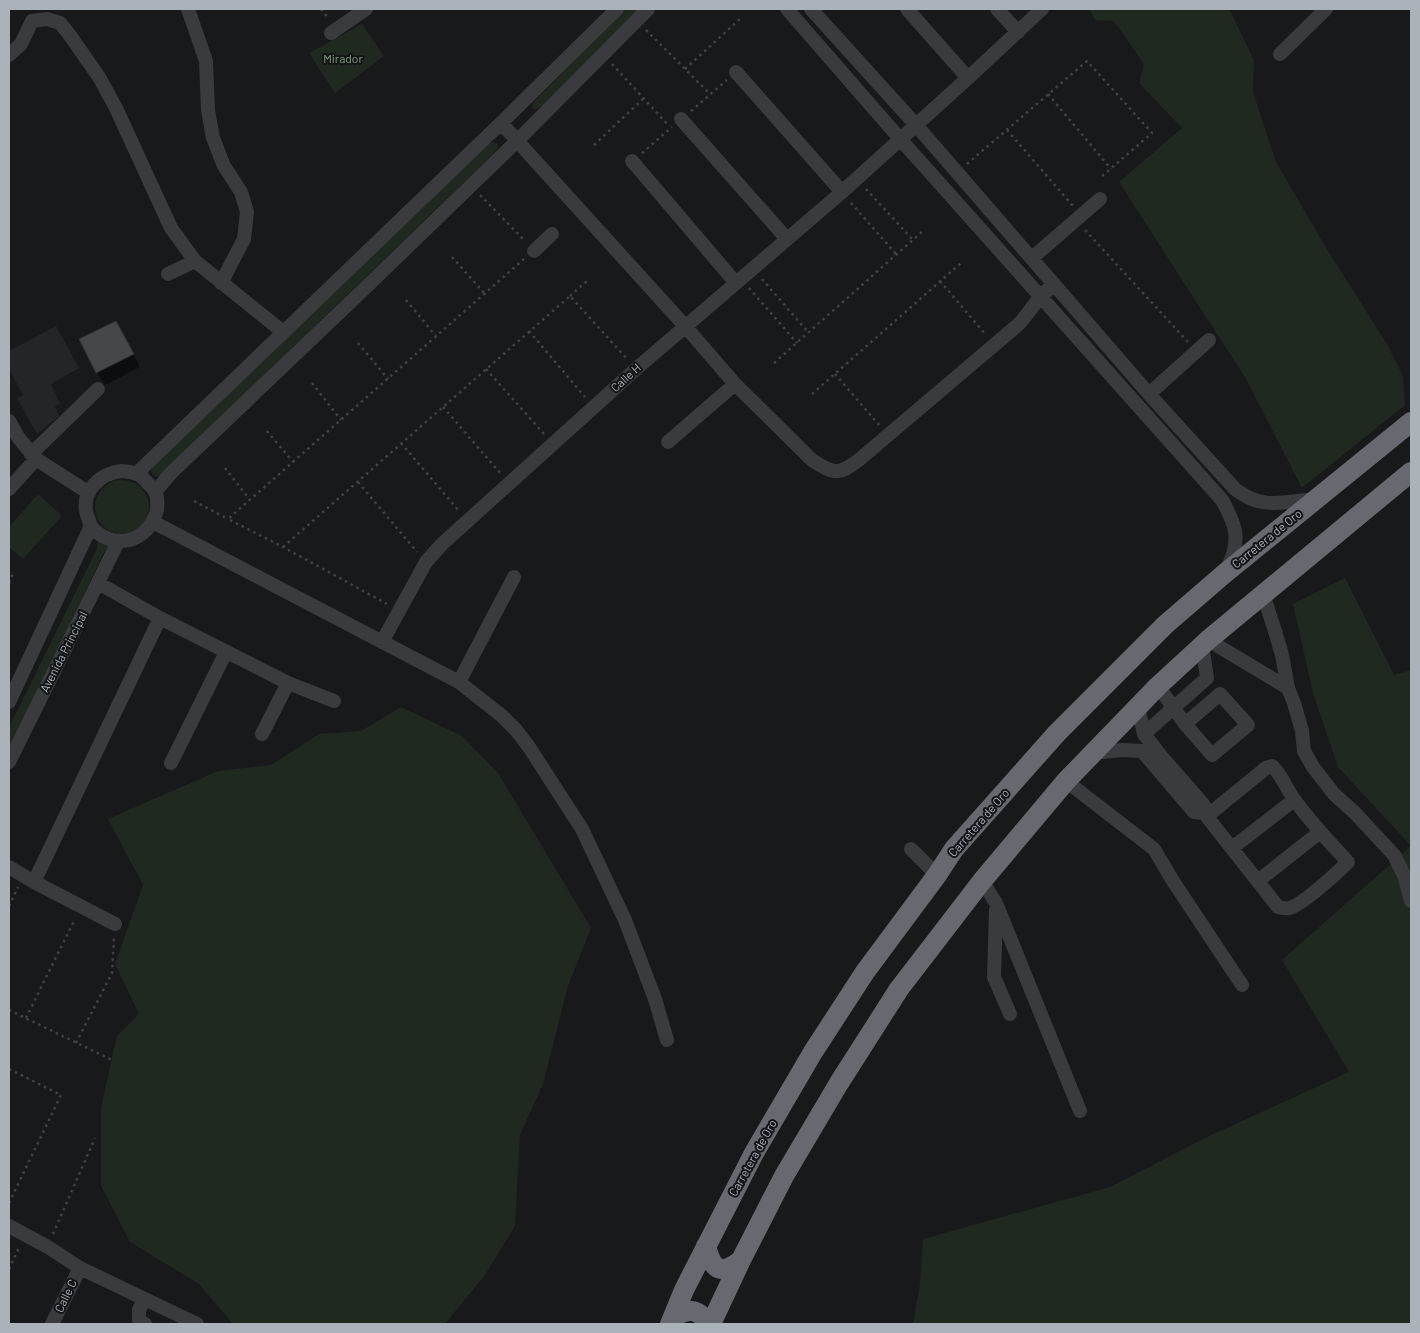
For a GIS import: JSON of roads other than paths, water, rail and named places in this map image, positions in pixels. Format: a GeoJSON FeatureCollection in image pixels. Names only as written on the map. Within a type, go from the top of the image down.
{"type":"FeatureCollection","features":[{"type":"Feature","properties":{"kind":"highway","name":"Carretera de Oro"},"geometry":{"type":"LineString","coordinates":[[672,1321],[684,1290],[754,1152],[813,1052],[865,972],[937,876],[954,849],[1057,733],[1165,624],[1411,422]]}},
{"type":"Feature","properties":{"kind":"highway"},"geometry":{"type":"LineString","coordinates":[[672,1321],[683,1312],[695,1311],[709,1324],[784,1176],[844,1075],[899,989],[982,881],[1066,781],[1158,686],[1205,643],[1411,472]]}},
{"type":"Feature","properties":{"kind":"highway"},"geometry":{"type":"LineString","coordinates":[[706,1246],[710,1260],[717,1268],[726,1269],[732,1267],[741,1260]]}},
{"type":"Feature","properties":{"kind":"street"},"geometry":{"type":"LineString","coordinates":[[188,9],[206,61],[208,110],[213,138],[224,166],[241,192],[247,212],[244,239],[221,283]]}},
{"type":"Feature","properties":{"kind":"street"},"geometry":{"type":"LineString","coordinates":[[331,33],[366,9]]}},
{"type":"Feature","properties":{"kind":"street"},"geometry":{"type":"LineString","coordinates":[[136,474],[617,9]]}},
{"type":"Feature","properties":{"kind":"street"},"geometry":{"type":"LineString","coordinates":[[155,492],[171,473],[518,140],[648,9]]}},
{"type":"Feature","properties":{"kind":"street"},"geometry":{"type":"LineString","coordinates":[[787,9],[901,140],[1222,500],[1232,517],[1236,535],[1234,555],[1224,574]]}},
{"type":"Feature","properties":{"kind":"street"},"geometry":{"type":"LineString","coordinates":[[811,9],[916,125],[1149,394],[1235,488],[1244,496],[1269,504],[1315,499]]}},
{"type":"Feature","properties":{"kind":"street"},"geometry":{"type":"LineString","coordinates":[[907,9],[968,78]]}},
{"type":"Feature","properties":{"kind":"street"},"geometry":{"type":"LineString","coordinates":[[997,9],[1018,32]]}},
{"type":"Feature","properties":{"kind":"street","name":"Calle H"},"geometry":{"type":"LineString","coordinates":[[382,642],[426,562],[442,544],[636,369],[901,140],[1042,9]]}},
{"type":"Feature","properties":{"kind":"street"},"geometry":{"type":"LineString","coordinates":[[1280,54],[1326,9]]}},
{"type":"Feature","properties":{"kind":"street"},"geometry":{"type":"LineString","coordinates":[[9,55],[21,44],[32,21],[47,19],[60,23],[99,77],[116,108],[171,228],[195,261],[283,332]]}},
{"type":"Feature","properties":{"kind":"street"},"geometry":{"type":"LineString","coordinates":[[736,72],[842,192]]}},
{"type":"Feature","properties":{"kind":"street"},"geometry":{"type":"LineString","coordinates":[[501,123],[685,326],[734,384],[812,460],[826,469],[836,472],[847,469],[1020,323],[1041,296],[1054,284]]}},
{"type":"Feature","properties":{"kind":"street"},"geometry":{"type":"LineString","coordinates":[[676,124],[787,239]]}},
{"type":"Feature","properties":{"kind":"street"},"geometry":{"type":"LineString","coordinates":[[632,162],[739,281]]}},
{"type":"Feature","properties":{"kind":"street"},"geometry":{"type":"LineString","coordinates":[[1032,258],[1100,199]]}},
{"type":"Feature","properties":{"kind":"street"},"geometry":{"type":"LineString","coordinates":[[534,251],[552,234]]}},
{"type":"Feature","properties":{"kind":"street"},"geometry":{"type":"LineString","coordinates":[[168,274],[195,261]]}},
{"type":"Feature","properties":{"kind":"street"},"geometry":{"type":"LineString","coordinates":[[1149,394],[1209,340]]}},
{"type":"Feature","properties":{"kind":"street"},"geometry":{"type":"LineString","coordinates":[[668,442],[734,384]]}},
{"type":"Feature","properties":{"kind":"street"},"geometry":{"type":"LineString","coordinates":[[9,489],[34,457],[98,389]]}},
{"type":"Feature","properties":{"kind":"street"},"geometry":{"type":"LineString","coordinates":[[9,421],[18,437],[34,457],[88,493]]}},
{"type":"Feature","properties":{"kind":"street"},"geometry":{"type":"LineString","coordinates":[[122,471],[140,475],[155,492],[156,514],[153,522],[142,535],[134,539],[118,542],[107,539],[91,526],[86,510],[88,493],[99,479],[106,475],[122,471]]}},
{"type":"Feature","properties":{"kind":"street"},"geometry":{"type":"LineString","coordinates":[[153,522],[458,682],[502,716],[516,730],[582,830],[625,920],[652,991],[667,1040]]}},
{"type":"Feature","properties":{"kind":"street"},"geometry":{"type":"LineString","coordinates":[[9,702],[91,526]]}},
{"type":"Feature","properties":{"kind":"street","name":"Avenida Principal"},"geometry":{"type":"LineString","coordinates":[[9,762],[118,542]]}},
{"type":"Feature","properties":{"kind":"street"},"geometry":{"type":"LineString","coordinates":[[458,682],[514,578]]}},
{"type":"Feature","properties":{"kind":"street"},"geometry":{"type":"LineString","coordinates":[[98,583],[160,618],[288,683],[334,700]]}},
{"type":"Feature","properties":{"kind":"street"},"geometry":{"type":"LineString","coordinates":[[1263,594],[1282,655],[1288,688],[1302,731],[1304,751],[1313,768],[1334,794],[1355,813],[1394,855],[1404,876],[1411,901]]}},
{"type":"Feature","properties":{"kind":"street"},"geometry":{"type":"LineString","coordinates":[[29,879],[160,618]]}},
{"type":"Feature","properties":{"kind":"street"},"geometry":{"type":"LineString","coordinates":[[1205,643],[1288,688]]}},
{"type":"Feature","properties":{"kind":"street"},"geometry":{"type":"LineString","coordinates":[[1158,686],[1185,724],[1212,755],[1248,726],[1207,678],[1205,643]]}},
{"type":"Feature","properties":{"kind":"street"},"geometry":{"type":"LineString","coordinates":[[171,763],[226,652]]}},
{"type":"Feature","properties":{"kind":"street"},"geometry":{"type":"LineString","coordinates":[[1144,734],[1207,678]]}},
{"type":"Feature","properties":{"kind":"street"},"geometry":{"type":"LineString","coordinates":[[262,734],[288,683]]}},
{"type":"Feature","properties":{"kind":"street"},"geometry":{"type":"LineString","coordinates":[[1185,724],[1220,694]]}},
{"type":"Feature","properties":{"kind":"street"},"geometry":{"type":"LineString","coordinates":[[1138,706],[1144,734],[1202,812],[1278,907],[1287,909],[1296,906],[1337,873],[1351,867],[1294,800],[1278,770],[1272,766],[1266,768],[1202,812]]}},
{"type":"Feature","properties":{"kind":"street"},"geometry":{"type":"LineString","coordinates":[[1093,753],[1122,750],[1142,751],[1202,812]]}},
{"type":"Feature","properties":{"kind":"street"},"geometry":{"type":"LineString","coordinates":[[1066,781],[1154,849],[1173,881],[1242,984]]}},
{"type":"Feature","properties":{"kind":"street"},"geometry":{"type":"LineString","coordinates":[[1232,848],[1294,800]]}},
{"type":"Feature","properties":{"kind":"street"},"geometry":{"type":"LineString","coordinates":[[1258,882],[1320,832]]}},
{"type":"Feature","properties":{"kind":"street"},"geometry":{"type":"LineString","coordinates":[[911,849],[937,876]]}},
{"type":"Feature","properties":{"kind":"street"},"geometry":{"type":"LineString","coordinates":[[9,867],[115,924]]}},
{"type":"Feature","properties":{"kind":"street"},"geometry":{"type":"LineString","coordinates":[[982,881],[996,903],[1080,1111]]}},
{"type":"Feature","properties":{"kind":"street"},"geometry":{"type":"LineString","coordinates":[[996,903],[994,976],[1010,1014]]}},
{"type":"Feature","properties":{"kind":"street"},"geometry":{"type":"LineString","coordinates":[[9,1226],[48,1247],[80,1268],[197,1324]]}},
{"type":"Feature","properties":{"kind":"street","name":"Calle C"},"geometry":{"type":"LineString","coordinates":[[52,1324],[80,1268]]}},
{"type":"Feature","properties":{"kind":"street"},"geometry":{"type":"LineString","coordinates":[[144,1299],[139,1310],[138,1320],[145,1324]]}},
{"type":"Feature","properties":{"kind":"park label","name":"Mirador"},"geometry":{"type":"Point","coordinates":[343,59]}}]}
